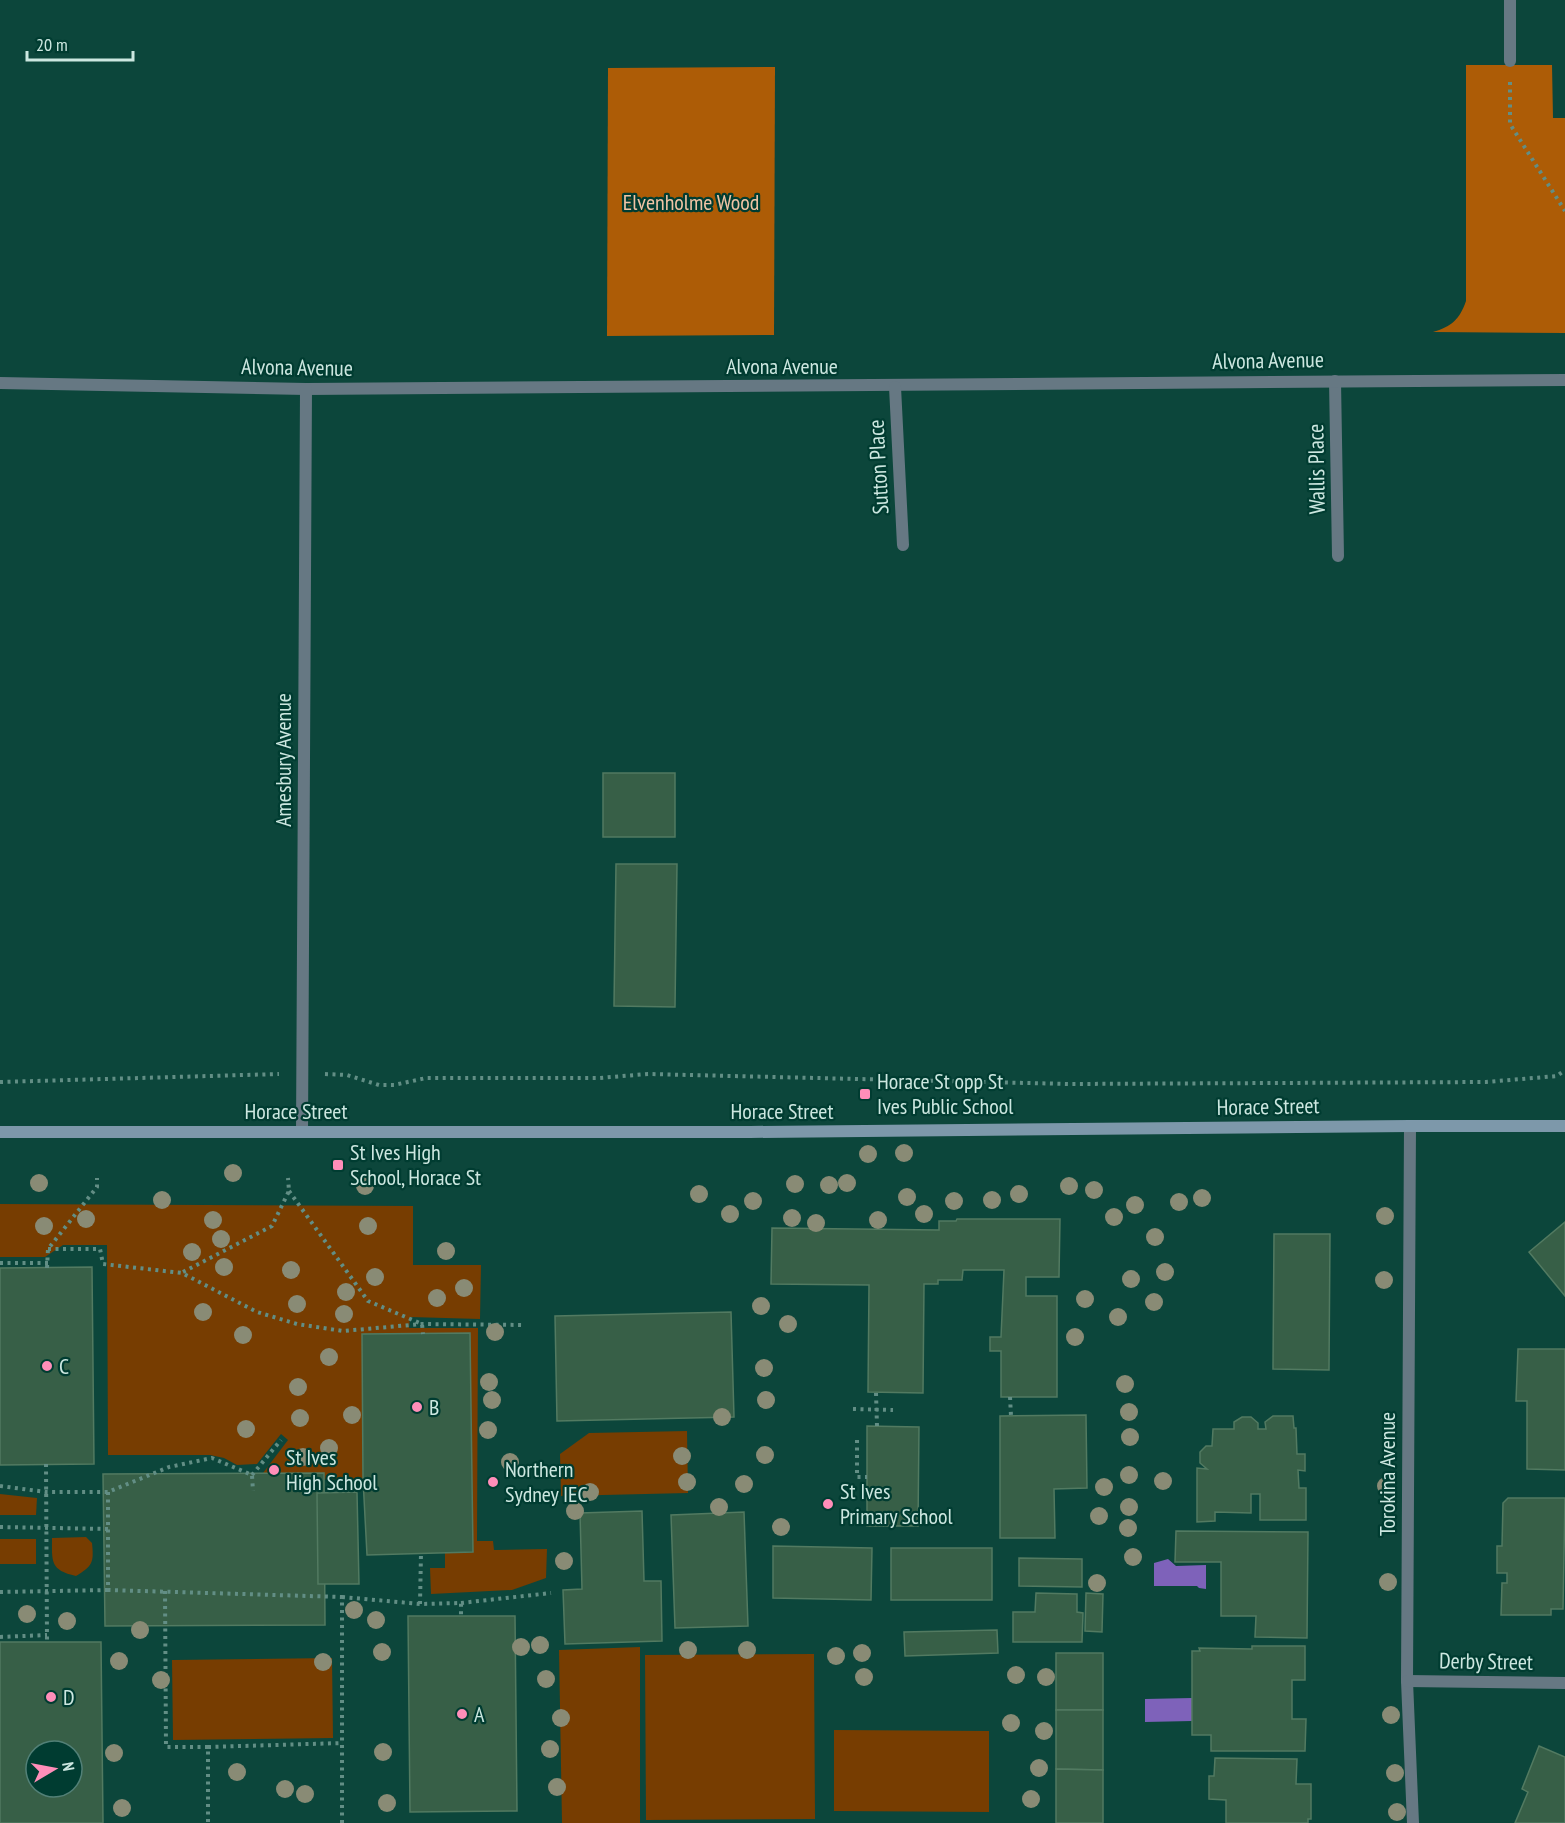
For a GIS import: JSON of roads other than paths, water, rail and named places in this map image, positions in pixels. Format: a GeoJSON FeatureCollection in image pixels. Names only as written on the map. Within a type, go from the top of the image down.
{"type":"FeatureCollection","features":[{"type":"Feature","properties":{"kind":"main road","name":"Horace Street"},"geometry":{"type":"LineString","coordinates":[[0,1132],[750,1132],[1565,1126]]}},
{"type":"Feature","properties":{"kind":"street"},"geometry":{"type":"LineString","coordinates":[[1510,0],[1510,61]]}},
{"type":"Feature","properties":{"kind":"street","name":"Alvona Avenue"},"geometry":{"type":"LineString","coordinates":[[0,383],[306,389],[895,387],[1565,380]]}},
{"type":"Feature","properties":{"kind":"street","name":"Wallis Place"},"geometry":{"type":"LineString","coordinates":[[1335,381],[1338,556]]}},
{"type":"Feature","properties":{"kind":"street","name":"Sutton Place"},"geometry":{"type":"LineString","coordinates":[[895,387],[903,545]]}},
{"type":"Feature","properties":{"kind":"street","name":"Amesbury Avenue"},"geometry":{"type":"LineString","coordinates":[[302,1131],[306,389]]}},
{"type":"Feature","properties":{"kind":"street","name":"Torokina Avenue"},"geometry":{"type":"LineString","coordinates":[[1410,1126],[1407,1681],[1413,1823]]}},
{"type":"Feature","properties":{"kind":"street","name":"Derby Street"},"geometry":{"type":"LineString","coordinates":[[1407,1681],[1565,1683]]}},
{"type":"Feature","properties":{"kind":"place","name":"Horace St opp St Ives Public School"},"geometry":{"type":"Point","coordinates":[865,1094]}},
{"type":"Feature","properties":{"kind":"place","name":"St Ives High School, Horace St"},"geometry":{"type":"Point","coordinates":[338,1165]}},
{"type":"Feature","properties":{"kind":"place","name":"C"},"geometry":{"type":"Point","coordinates":[47,1366]}},
{"type":"Feature","properties":{"kind":"place","name":"B"},"geometry":{"type":"Point","coordinates":[417,1407]}},
{"type":"Feature","properties":{"kind":"place","name":"St Ives High School"},"geometry":{"type":"Point","coordinates":[274,1470]}},
{"type":"Feature","properties":{"kind":"place","name":"Northern Sydney IEC"},"geometry":{"type":"Point","coordinates":[493,1482]}},
{"type":"Feature","properties":{"kind":"place","name":"St Ives Primary School"},"geometry":{"type":"Point","coordinates":[828,1504]}},
{"type":"Feature","properties":{"kind":"place","name":"D"},"geometry":{"type":"Point","coordinates":[51,1697]}},
{"type":"Feature","properties":{"kind":"place","name":"A"},"geometry":{"type":"Point","coordinates":[462,1714]}},
{"type":"Feature","properties":{"kind":"park label","name":"Elvenholme Wood"},"geometry":{"type":"Point","coordinates":[691,202]}}]}
